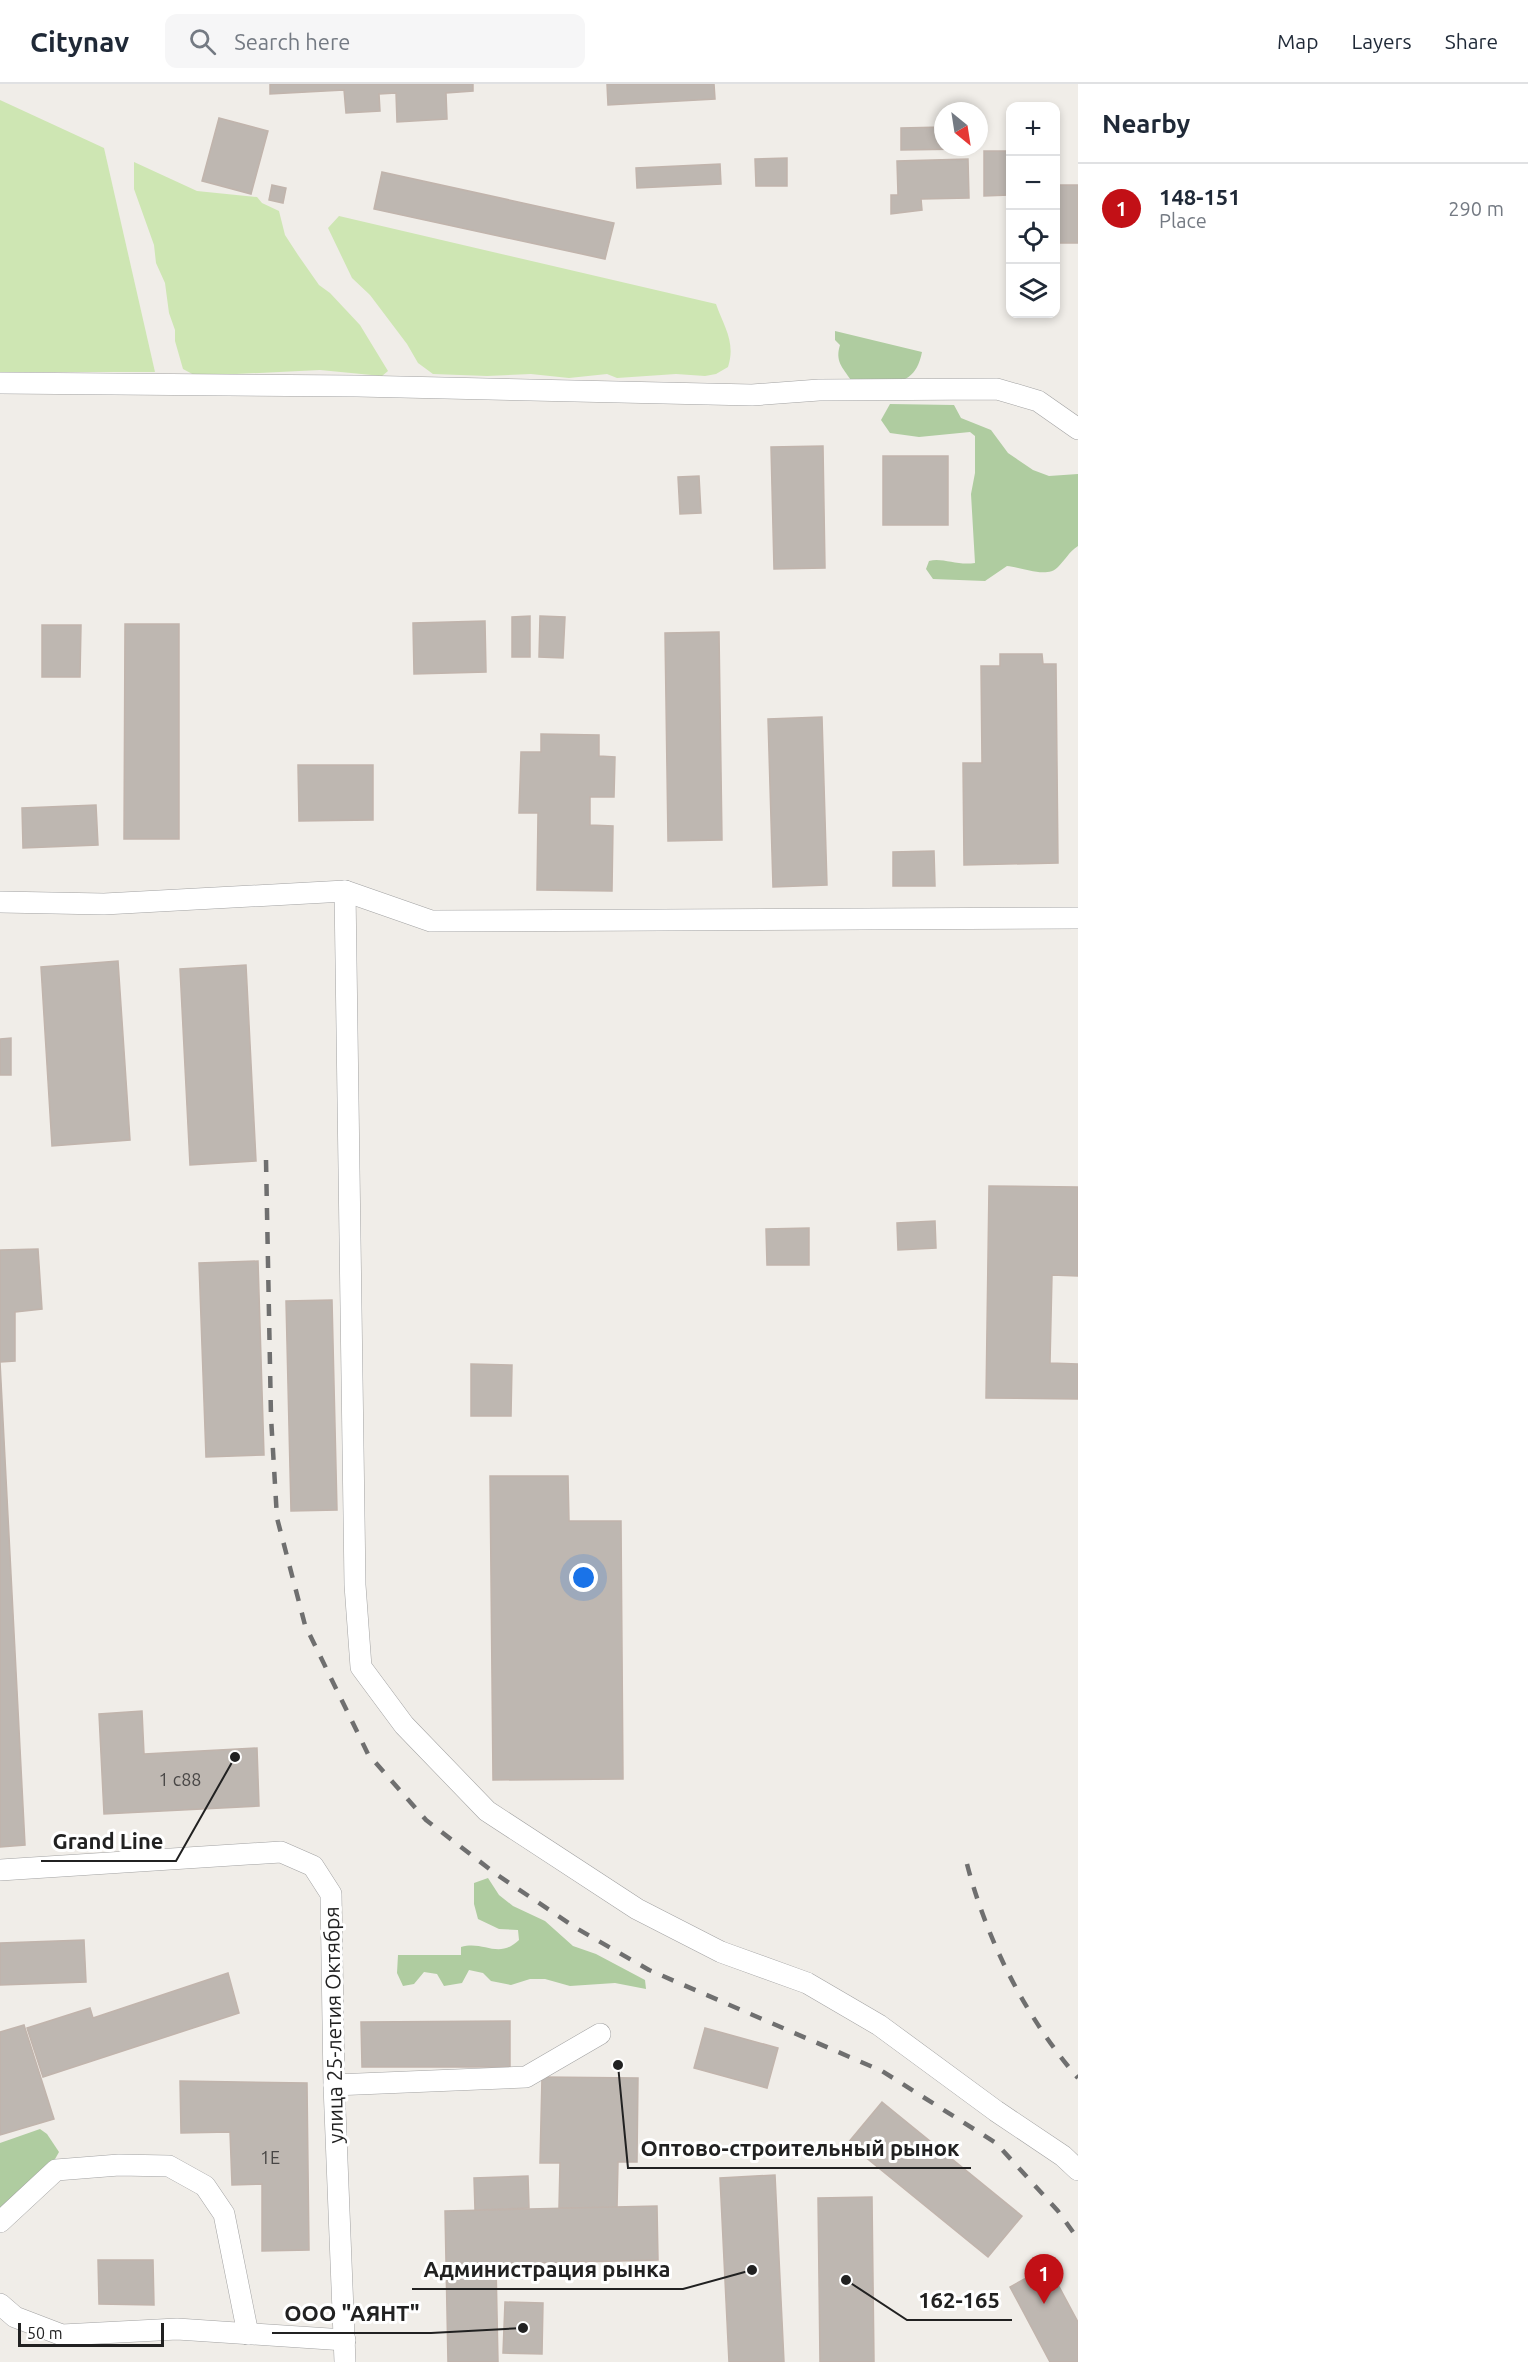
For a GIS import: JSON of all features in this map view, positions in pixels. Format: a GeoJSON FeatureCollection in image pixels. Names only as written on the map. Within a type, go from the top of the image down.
{"type":"FeatureCollection","features":[{"type":"Feature","properties":{"kind":"street"},"geometry":{"type":"LineString","coordinates":[[0,383],[367,386],[752,395],[819,390],[997,389],[1038,401],[1078,429]]}},
{"type":"Feature","properties":{"kind":"street"},"geometry":{"type":"LineString","coordinates":[[345,891],[355,1585],[361,1668],[404,1725],[488,1811],[637,1909],[721,1952],[807,1983],[879,2025],[996,2111],[1063,2156],[1078,2170]]}},
{"type":"Feature","properties":{"kind":"street"},"geometry":{"type":"LineString","coordinates":[[0,902],[104,904],[345,891],[431,921],[1078,918]]}},
{"type":"Feature","properties":{"kind":"street","name":"улица 25-летия Октября"},"geometry":{"type":"LineString","coordinates":[[0,1870],[281,1852],[313,1866],[332,1894],[334,2085],[345,2362]]}},
{"type":"Feature","properties":{"kind":"street"},"geometry":{"type":"LineString","coordinates":[[334,2085],[526,2077],[600,2034]]}},
{"type":"Feature","properties":{"kind":"street"},"geometry":{"type":"LineString","coordinates":[[0,2222],[56,2170],[120,2165],[170,2166],[206,2186],[224,2214],[248,2334]]}},
{"type":"Feature","properties":{"kind":"street"},"geometry":{"type":"LineString","coordinates":[[0,2304],[15,2317],[62,2335],[177,2329],[345,2340]]}},
{"type":"Feature","properties":{"kind":"green space"},"geometry":{"type":"Polygon","coordinates":[[[0,100],[104,148],[155,372],[0,372],[0,100]]]}},
{"type":"Feature","properties":{"kind":"green space"},"geometry":{"type":"Polygon","coordinates":[[[134,162],[197,191],[257,197],[262,203],[279,211],[285,235],[298,255],[319,285],[330,293],[360,325],[388,371],[382,376],[320,370],[196,376],[183,369],[169,313],[165,283],[156,263],[154,245],[134,189],[134,162]]]}},
{"type":"Feature","properties":{"kind":"green space"},"geometry":{"type":"Polygon","coordinates":[[[339,216],[716,304],[730,342],[728,367],[716,374],[705,376],[676,374],[617,378],[607,374],[569,378],[531,374],[487,376],[433,374],[418,363],[407,344],[370,295],[352,278],[328,228],[339,216]]]}},
{"type":"Feature","properties":{"kind":"green space"},"geometry":{"type":"Polygon","coordinates":[[[835,331],[922,352],[918,365],[912,374],[896,382],[851,380],[839,360],[840,345],[835,340],[835,331]]]}},
{"type":"Feature","properties":{"kind":"green space"},"geometry":{"type":"Polygon","coordinates":[[[890,404],[954,405],[961,418],[991,430],[1008,453],[1033,470],[1049,476],[1078,474],[1078,546],[1058,567],[1047,572],[1007,566],[985,581],[933,579],[926,569],[929,561],[975,563],[971,494],[975,473],[975,436],[970,432],[919,437],[890,433],[881,420],[890,404]]]}},
{"type":"Feature","properties":{"kind":"green space"},"geometry":{"type":"Polygon","coordinates":[[[488,1878],[499,1895],[513,1906],[545,1921],[573,1946],[596,1954],[645,1980],[646,1989],[615,1983],[570,1986],[545,1979],[530,1979],[511,1985],[491,1981],[483,1973],[469,1970],[462,1983],[444,1986],[437,1974],[424,1972],[414,1984],[403,1986],[397,1973],[398,1955],[461,1955],[461,1947],[504,1949],[519,1940],[518,1930],[499,1929],[478,1919],[474,1904],[474,1883],[488,1878]]]}},
{"type":"Feature","properties":{"kind":"green space"},"geometry":{"type":"Polygon","coordinates":[[[40,2129],[47,2134],[59,2152],[50,2168],[0,2217],[0,2143],[40,2129]]]}},
{"type":"Feature","properties":{"kind":"building"},"geometry":{"type":"Polygon","coordinates":[[[270,84],[473,84],[473,91],[446,93],[447,119],[397,122],[396,93],[379,94],[380,111],[346,113],[344,90],[270,94],[270,84]]]}},
{"type":"Feature","properties":{"kind":"building"},"geometry":{"type":"Polygon","coordinates":[[[607,84],[714,84],[715,99],[608,105],[607,84]]]}},
{"type":"Feature","properties":{"kind":"building"},"geometry":{"type":"Polygon","coordinates":[[[219,118],[268,131],[251,194],[202,181],[219,118]]]}},
{"type":"Feature","properties":{"kind":"building"},"geometry":{"type":"Polygon","coordinates":[[[934,127],[934,149],[901,150],[901,128],[934,127]]]}},
{"type":"Feature","properties":{"kind":"building"},"geometry":{"type":"Polygon","coordinates":[[[988,151],[1006,151],[1006,195],[984,196],[984,156],[988,156],[988,151]]]}},
{"type":"Feature","properties":{"kind":"building"},"geometry":{"type":"Polygon","coordinates":[[[787,158],[787,186],[756,186],[755,159],[787,158]]]}},
{"type":"Feature","properties":{"kind":"building"},"geometry":{"type":"Polygon","coordinates":[[[968,159],[969,198],[921,199],[922,210],[891,214],[891,195],[898,195],[897,161],[968,159]]]}},
{"type":"Feature","properties":{"kind":"building"},"geometry":{"type":"Polygon","coordinates":[[[720,164],[721,184],[637,188],[636,168],[720,164]]]}},
{"type":"Feature","properties":{"kind":"building"},"geometry":{"type":"Polygon","coordinates":[[[382,172],[614,223],[605,259],[374,209],[382,172]]]}},
{"type":"Feature","properties":{"kind":"building"},"geometry":{"type":"Polygon","coordinates":[[[272,185],[286,188],[283,203],[269,200],[272,185]]]}},
{"type":"Feature","properties":{"kind":"building"},"geometry":{"type":"Polygon","coordinates":[[[1060,185],[1078,185],[1078,243],[1060,243],[1060,185]]]}},
{"type":"Feature","properties":{"kind":"building"},"geometry":{"type":"Polygon","coordinates":[[[823,446],[825,568],[774,569],[771,447],[823,446]]]}},
{"type":"Feature","properties":{"kind":"building"},"geometry":{"type":"Polygon","coordinates":[[[883,456],[948,456],[948,525],[883,525],[883,456]]]}},
{"type":"Feature","properties":{"kind":"building"},"geometry":{"type":"Polygon","coordinates":[[[699,476],[701,513],[680,514],[678,477],[699,476]]]}},
{"type":"Feature","properties":{"kind":"building"},"geometry":{"type":"Polygon","coordinates":[[[530,616],[530,657],[512,657],[512,617],[530,616]]]}},
{"type":"Feature","properties":{"kind":"building"},"geometry":{"type":"Polygon","coordinates":[[[540,616],[565,617],[563,658],[539,657],[540,616]]]}},
{"type":"Feature","properties":{"kind":"building"},"geometry":{"type":"Polygon","coordinates":[[[485,621],[486,672],[414,674],[413,623],[485,621]]]}},
{"type":"Feature","properties":{"kind":"building"},"geometry":{"type":"Polygon","coordinates":[[[125,624],[179,624],[179,839],[124,839],[125,624]]]}},
{"type":"Feature","properties":{"kind":"building"},"geometry":{"type":"Polygon","coordinates":[[[42,625],[81,625],[80,677],[42,677],[42,625]]]}},
{"type":"Feature","properties":{"kind":"building"},"geometry":{"type":"Polygon","coordinates":[[[719,632],[722,840],[668,841],[665,633],[719,632]]]}},
{"type":"Feature","properties":{"kind":"building"},"geometry":{"type":"Polygon","coordinates":[[[1000,654],[1042,654],[1043,664],[1056,664],[1058,863],[964,865],[963,763],[982,763],[981,666],[1000,666],[1000,654]]]}},
{"type":"Feature","properties":{"kind":"building"},"geometry":{"type":"Polygon","coordinates":[[[822,717],[827,885],[773,887],[768,719],[822,717]]]}},
{"type":"Feature","properties":{"kind":"building"},"geometry":{"type":"Polygon","coordinates":[[[541,734],[599,735],[599,756],[615,757],[614,797],[590,797],[590,825],[613,826],[612,891],[537,890],[538,813],[519,813],[521,752],[541,752],[541,734]]]}},
{"type":"Feature","properties":{"kind":"building"},"geometry":{"type":"Polygon","coordinates":[[[298,765],[373,765],[373,820],[299,821],[298,765]]]}},
{"type":"Feature","properties":{"kind":"building"},"geometry":{"type":"Polygon","coordinates":[[[96,805],[98,845],[23,848],[22,808],[96,805]]]}},
{"type":"Feature","properties":{"kind":"building"},"geometry":{"type":"Polygon","coordinates":[[[934,851],[935,886],[893,886],[893,852],[934,851]]]}},
{"type":"Feature","properties":{"kind":"building"},"geometry":{"type":"Polygon","coordinates":[[[118,961],[130,1140],[52,1146],[41,967],[118,961]]]}},
{"type":"Feature","properties":{"kind":"building"},"geometry":{"type":"Polygon","coordinates":[[[246,965],[256,1161],[190,1165],[180,969],[246,965]]]}},
{"type":"Feature","properties":{"kind":"building"},"geometry":{"type":"Polygon","coordinates":[[[11,1038],[11,1075],[0,1075],[0,1039],[11,1038]]]}},
{"type":"Feature","properties":{"kind":"building"},"geometry":{"type":"Polygon","coordinates":[[[989,1186],[1078,1187],[1078,1276],[1052,1275],[1050,1363],[1078,1364],[1078,1399],[986,1398],[989,1186]]]}},
{"type":"Feature","properties":{"kind":"building"},"geometry":{"type":"Polygon","coordinates":[[[935,1221],[936,1248],[898,1250],[897,1223],[935,1221]]]}},
{"type":"Feature","properties":{"kind":"building"},"geometry":{"type":"Polygon","coordinates":[[[809,1228],[809,1265],[767,1265],[766,1229],[809,1228]]]}},
{"type":"Feature","properties":{"kind":"building"},"geometry":{"type":"Polygon","coordinates":[[[38,1249],[42,1309],[15,1312],[15,1361],[0,1362],[0,1250],[38,1249]]]}},
{"type":"Feature","properties":{"kind":"building"},"geometry":{"type":"Polygon","coordinates":[[[258,1261],[264,1455],[206,1457],[199,1263],[258,1261]]]}},
{"type":"Feature","properties":{"kind":"building"},"geometry":{"type":"Polygon","coordinates":[[[332,1300],[337,1510],[291,1511],[286,1301],[332,1300]]]}},
{"type":"Feature","properties":{"kind":"building"},"geometry":{"type":"Polygon","coordinates":[[[0,1362],[25,1845],[0,1847],[0,1362]]]}},
{"type":"Feature","properties":{"kind":"building"},"geometry":{"type":"Polygon","coordinates":[[[471,1364],[512,1365],[511,1416],[471,1416],[471,1364]]]}},
{"type":"Feature","properties":{"kind":"building"},"geometry":{"type":"Polygon","coordinates":[[[490,1476],[568,1476],[569,1521],[621,1521],[623,1779],[493,1780],[490,1476]]]}},
{"type":"Feature","properties":{"kind":"building"},"geometry":{"type":"Polygon","coordinates":[[[142,1711],[144,1754],[257,1748],[259,1806],[104,1814],[99,1714],[142,1711]]]}},
{"type":"Feature","properties":{"kind":"building"},"geometry":{"type":"Polygon","coordinates":[[[84,1940],[86,1982],[0,1985],[0,1943],[84,1940]]]}},
{"type":"Feature","properties":{"kind":"building"},"geometry":{"type":"Polygon","coordinates":[[[228,1973],[239,2013],[43,2077],[27,2028],[90,2008],[93,2018],[228,1973]]]}},
{"type":"Feature","properties":{"kind":"building"},"geometry":{"type":"Polygon","coordinates":[[[510,2021],[510,2067],[362,2067],[361,2022],[510,2021]]]}},
{"type":"Feature","properties":{"kind":"building"},"geometry":{"type":"Polygon","coordinates":[[[24,2025],[54,2119],[0,2135],[0,2032],[24,2025]]]}},
{"type":"Feature","properties":{"kind":"building"},"geometry":{"type":"Polygon","coordinates":[[[705,2028],[778,2048],[767,2088],[694,2068],[705,2028]]]}},
{"type":"Feature","properties":{"kind":"building"},"geometry":{"type":"Polygon","coordinates":[[[542,2077],[638,2078],[637,2162],[618,2162],[617,2208],[559,2208],[560,2163],[540,2163],[542,2077]]]}},
{"type":"Feature","properties":{"kind":"building"},"geometry":{"type":"Polygon","coordinates":[[[180,2081],[307,2083],[309,2250],[262,2251],[262,2184],[232,2185],[230,2132],[181,2133],[180,2081]]]}},
{"type":"Feature","properties":{"kind":"building"},"geometry":{"type":"Polygon","coordinates":[[[882,2102],[1022,2216],[988,2257],[848,2143],[882,2102]]]}},
{"type":"Feature","properties":{"kind":"building"},"geometry":{"type":"Polygon","coordinates":[[[775,2175],[784,2362],[729,2362],[720,2178],[775,2175]]]}},
{"type":"Feature","properties":{"kind":"building"},"geometry":{"type":"Polygon","coordinates":[[[528,2176],[529,2208],[475,2210],[474,2178],[528,2176]]]}},
{"type":"Feature","properties":{"kind":"building"},"geometry":{"type":"Polygon","coordinates":[[[872,2197],[874,2362],[820,2362],[818,2198],[872,2197]]]}},
{"type":"Feature","properties":{"kind":"building"},"geometry":{"type":"Polygon","coordinates":[[[657,2206],[658,2260],[496,2264],[498,2362],[448,2362],[445,2211],[657,2206]]]}},
{"type":"Feature","properties":{"kind":"building"},"geometry":{"type":"Polygon","coordinates":[[[98,2260],[153,2260],[154,2305],[99,2304],[98,2260]]]}},
{"type":"Feature","properties":{"kind":"building"},"geometry":{"type":"Polygon","coordinates":[[[1048,2266],[1078,2322],[1078,2362],[1050,2362],[1010,2287],[1048,2266]]]}},
{"type":"Feature","properties":{"kind":"building"},"geometry":{"type":"Polygon","coordinates":[[[505,2302],[543,2303],[542,2354],[503,2353],[505,2302]]]}},
{"type":"Feature","properties":{"kind":"railway"},"geometry":{"type":"LineString","coordinates":[[266,1160],[271,1417],[277,1518],[305,1625],[368,1754],[426,1820],[496,1874],[576,1928],[649,1970],[882,2071],[996,2143],[1058,2211],[1078,2239]]}},
{"type":"Feature","properties":{"kind":"railway"},"geometry":{"type":"LineString","coordinates":[[967,1864],[985,1921],[1010,1977],[1042,2030],[1078,2078]]}},
{"type":"Feature","properties":{"kind":"place","name":"Grand Line"},"geometry":{"type":"Point","coordinates":[235,1757]}},
{"type":"Feature","properties":{"kind":"place","name":"Оптово-строительный рынок"},"geometry":{"type":"Point","coordinates":[618,2065]}},
{"type":"Feature","properties":{"kind":"place","name":"Администрация рынка"},"geometry":{"type":"Point","coordinates":[752,2270]}},
{"type":"Feature","properties":{"kind":"place","name":"162-165"},"geometry":{"type":"Point","coordinates":[846,2280]}},
{"type":"Feature","properties":{"kind":"place","name":"148-151"},"geometry":{"type":"Point","coordinates":[1044,2304]}},
{"type":"Feature","properties":{"kind":"place","name":"ООО \"АЯНТ\""},"geometry":{"type":"Point","coordinates":[523,2328]}}]}
